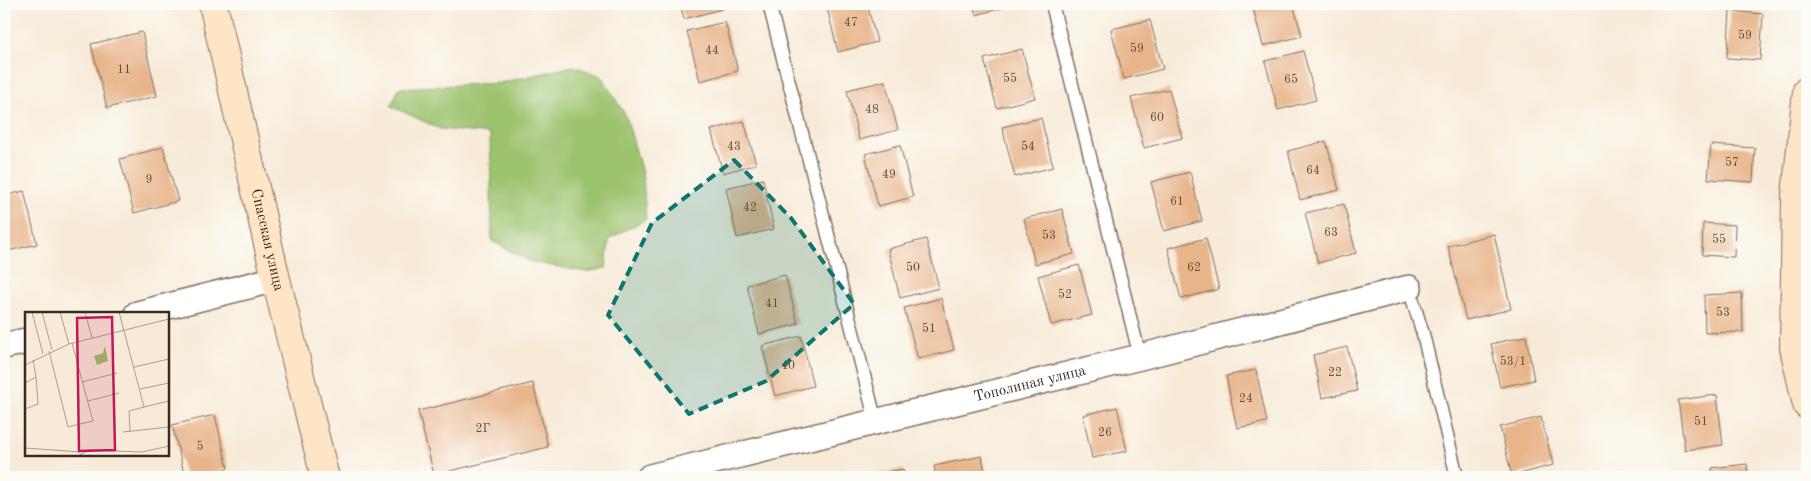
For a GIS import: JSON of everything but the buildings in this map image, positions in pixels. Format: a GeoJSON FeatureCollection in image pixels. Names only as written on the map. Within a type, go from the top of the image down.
{"type":"FeatureCollection","features":[{"type":"Feature","properties":{"kind":"street","name":"Спасская улица"},"geometry":{"type":"LineString","coordinates":[[213,4],[276,279],[325,477]]}},
{"type":"Feature","properties":{"kind":"street"},"geometry":{"type":"LineString","coordinates":[[1807,91],[1796,195],[1794,348],[1807,405]]}},
{"type":"Feature","properties":{"kind":"street"},"geometry":{"type":"LineString","coordinates":[[145,312],[276,279]]}},
{"type":"Feature","properties":{"kind":"street","name":"Тополиная улица"},"geometry":{"type":"LineString","coordinates":[[650,477],[1140,357],[1409,288]]}},
{"type":"Feature","properties":{"kind":"street"},"geometry":{"type":"LineString","coordinates":[[4,346],[25,340]]}},
{"type":"Feature","properties":{"kind":"lane"},"geometry":{"type":"LineString","coordinates":[[769,4],[876,422]]}},
{"type":"Feature","properties":{"kind":"lane"},"geometry":{"type":"LineString","coordinates":[[1052,4],[1140,357]]}},
{"type":"Feature","properties":{"kind":"lane"},"geometry":{"type":"LineString","coordinates":[[1409,288],[1423,334],[1457,477]]}},
{"type":"Feature","properties":{"kind":"highlighted area"},"geometry":{"type":"Polygon","coordinates":[[[734,160],[791,218],[854,304],[766,381],[689,414],[608,315],[652,223],[734,160]]]}},
{"type":"Feature","properties":{"kind":"green space"},"geometry":{"type":"Polygon","coordinates":[[[574,66],[601,76],[626,116],[643,176],[646,219],[609,239],[606,268],[586,272],[531,262],[492,241],[490,134],[440,129],[391,106],[399,88],[500,83],[574,66]]]}}]}
